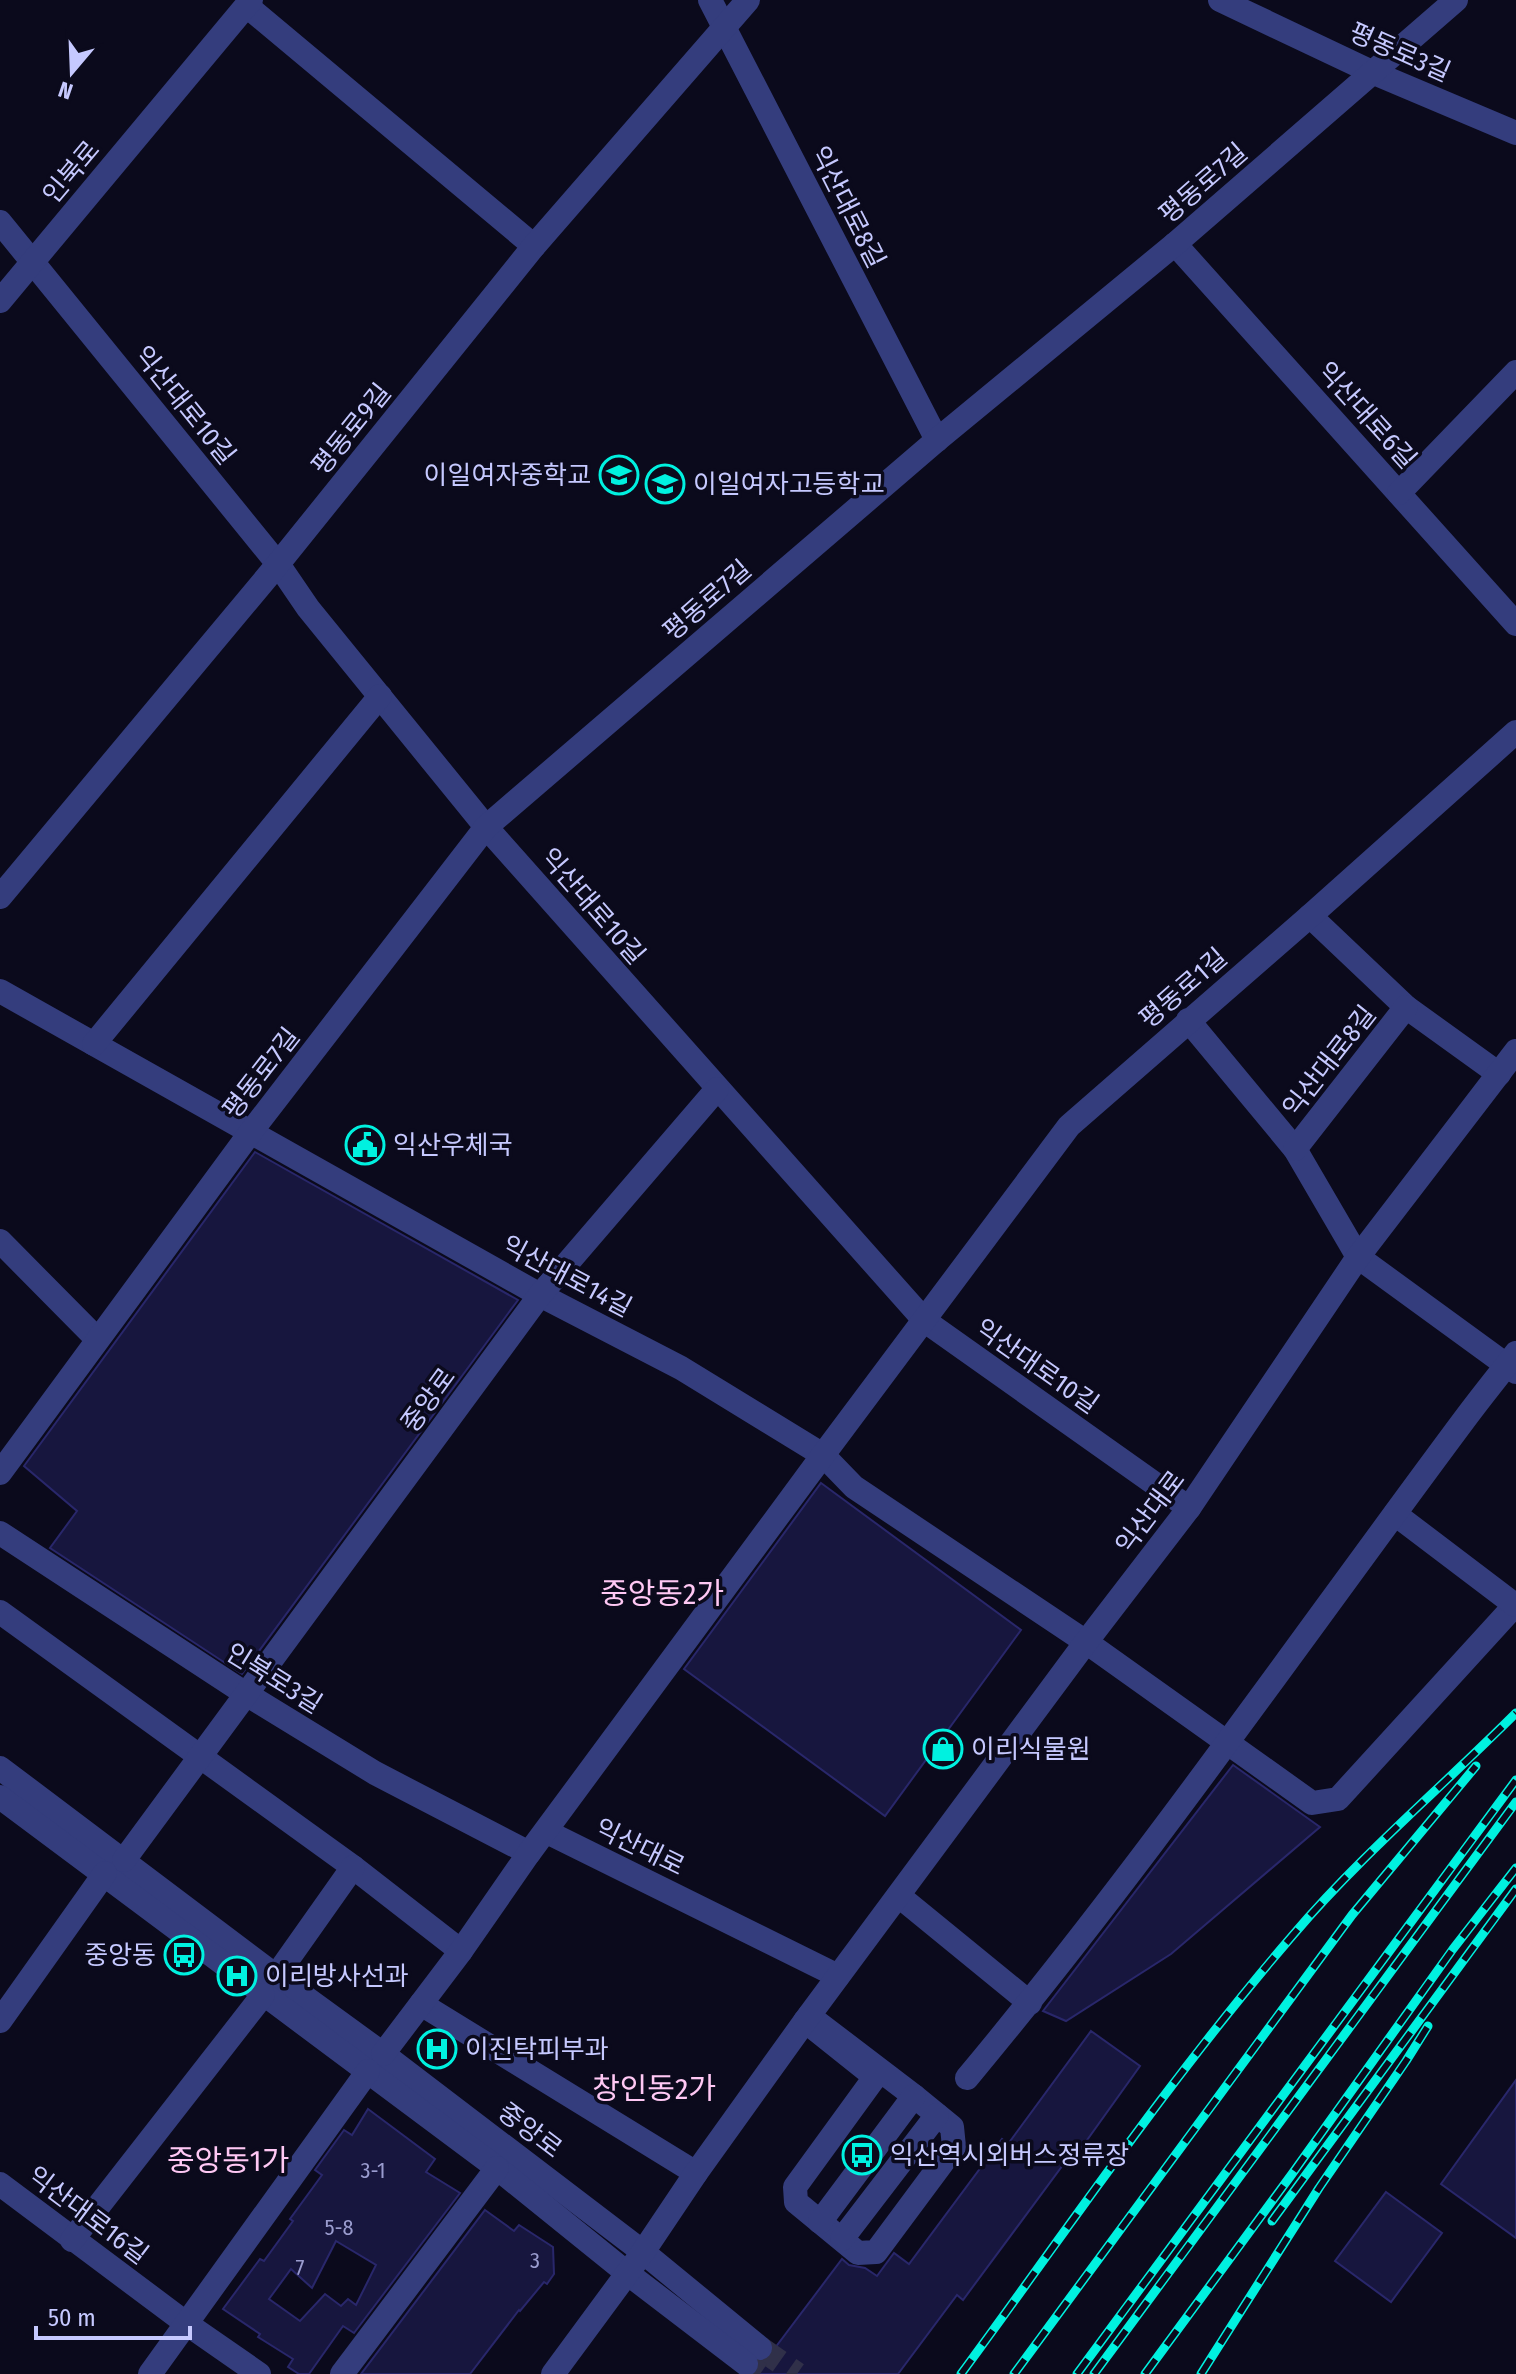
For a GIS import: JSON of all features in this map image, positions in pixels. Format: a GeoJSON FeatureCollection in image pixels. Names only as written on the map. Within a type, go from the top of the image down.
{"type":"FeatureCollection","features":[{"type":"Feature","properties":{"kind":"street","name":"익산대로8길"},"geometry":{"type":"LineString","coordinates":[[710,0],[937,440]]}},
{"type":"Feature","properties":{"kind":"street","name":"평동로9길"},"geometry":{"type":"LineString","coordinates":[[0,897],[278,564],[534,246],[748,0]]}},
{"type":"Feature","properties":{"kind":"street","name":"평동로3길"},"geometry":{"type":"LineString","coordinates":[[1220,0],[1374,73],[1516,133]]}},
{"type":"Feature","properties":{"kind":"street","name":"평동로7길"},"geometry":{"type":"LineString","coordinates":[[0,1473],[250,1133],[486,827],[937,440],[1175,244],[1456,0]]}},
{"type":"Feature","properties":{"kind":"street","name":"인북로"},"geometry":{"type":"LineString","coordinates":[[0,301],[249,3],[534,246]]}},
{"type":"Feature","properties":{"kind":"street","name":"익산대로10길"},"geometry":{"type":"LineString","coordinates":[[0,222],[278,564],[308,608],[486,827],[925,1321],[1189,1508]]}},
{"type":"Feature","properties":{"kind":"street","name":"익산대로6길"},"geometry":{"type":"LineString","coordinates":[[1175,244],[1516,624]]}},
{"type":"Feature","properties":{"kind":"street"},"geometry":{"type":"LineString","coordinates":[[1399,493],[1516,372]]}},
{"type":"Feature","properties":{"kind":"street"},"geometry":{"type":"LineString","coordinates":[[94,1044],[380,696]]}},
{"type":"Feature","properties":{"kind":"street","name":"평동로1길"},"geometry":{"type":"LineString","coordinates":[[925,1321],[1069,1126],[1516,732]]}},
{"type":"Feature","properties":{"kind":"street"},"geometry":{"type":"LineString","coordinates":[[1310,916],[1406,1007],[1499,1074]]}},
{"type":"Feature","properties":{"kind":"street","name":"익산대로14길"},"geometry":{"type":"LineString","coordinates":[[0,991],[540,1295],[681,1368],[823,1455],[854,1487],[1086,1642],[1312,1803],[1338,1799],[1515,1604]]}},
{"type":"Feature","properties":{"kind":"street","name":"익산대로8길"},"geometry":{"type":"LineString","coordinates":[[1295,1149],[1406,1007]]}},
{"type":"Feature","properties":{"kind":"street","name":"익산대로8길"},"geometry":{"type":"LineString","coordinates":[[1188,1020],[1295,1149],[1358,1257]]}},
{"type":"Feature","properties":{"kind":"street","name":"익산대로"},"geometry":{"type":"LineString","coordinates":[[553,2374],[838,1976],[1189,1508],[1358,1257],[1516,1051]]}},
{"type":"Feature","properties":{"kind":"street","name":"중앙로"},"geometry":{"type":"LineString","coordinates":[[114,1867],[199,1758],[540,1295],[717,1089]]}},
{"type":"Feature","properties":{"kind":"street"},"geometry":{"type":"LineString","coordinates":[[0,1241],[97,1339]]}},
{"type":"Feature","properties":{"kind":"street"},"geometry":{"type":"LineString","coordinates":[[967,2078],[1030,2003],[1228,1743],[1395,1514],[1513,1363],[1358,1257]]}},
{"type":"Feature","properties":{"kind":"street"},"geometry":{"type":"LineString","coordinates":[[150,2374],[375,2062],[461,1951],[529,1853],[925,1321]]}},
{"type":"Feature","properties":{"kind":"street"},"geometry":{"type":"LineString","coordinates":[[1395,1514],[1515,1604]]}},
{"type":"Feature","properties":{"kind":"street","name":"인북로3길"},"geometry":{"type":"LineString","coordinates":[[0,1533],[246,1694],[375,1773],[529,1853]]}},
{"type":"Feature","properties":{"kind":"street"},"geometry":{"type":"LineString","coordinates":[[0,1612],[353,1867],[461,1951]]}},
{"type":"Feature","properties":{"kind":"street","name":"중앙로"},"geometry":{"type":"LineString","coordinates":[[0,1768],[114,1867],[269,1986],[643,2252],[753,2356],[627,2273],[497,2168],[375,2062]]}},
{"type":"Feature","properties":{"kind":"street","name":"중앙로"},"geometry":{"type":"LineString","coordinates":[[0,1797],[114,1867]]}},
{"type":"Feature","properties":{"kind":"street","name":"익산대로"},"geometry":{"type":"LineString","coordinates":[[547,1832],[838,1976]]}},
{"type":"Feature","properties":{"kind":"street"},"geometry":{"type":"LineString","coordinates":[[0,2021],[114,1867]]}},
{"type":"Feature","properties":{"kind":"street"},"geometry":{"type":"LineString","coordinates":[[72,2240],[269,1986],[353,1867]]}},
{"type":"Feature","properties":{"kind":"street"},"geometry":{"type":"LineString","coordinates":[[899,1896],[1030,2003]]}},
{"type":"Feature","properties":{"kind":"street"},"geometry":{"type":"LineString","coordinates":[[421,2004],[696,2173]]}},
{"type":"Feature","properties":{"kind":"street"},"geometry":{"type":"LineString","coordinates":[[807,2019],[952,2127],[954,2147],[876,2252],[858,2253],[796,2202],[795,2187],[875,2077],[807,2019]]}},
{"type":"Feature","properties":{"kind":"street"},"geometry":{"type":"LineString","coordinates":[[820,2222],[914,2096]]}},
{"type":"Feature","properties":{"kind":"street"},"geometry":{"type":"LineString","coordinates":[[842,2239],[937,2115]]}},
{"type":"Feature","properties":{"kind":"street","name":"중앙로"},"geometry":{"type":"LineString","coordinates":[[342,2374],[497,2168]]}},
{"type":"Feature","properties":{"kind":"street","name":"익산대로16길"},"geometry":{"type":"LineString","coordinates":[[0,2184],[72,2240],[259,2374]]}},
{"type":"Feature","properties":{"kind":"building"},"geometry":{"type":"Polygon","coordinates":[[[255,1152],[518,1300],[242,1674],[50,1548],[77,1511],[24,1466],[255,1152]]]}},
{"type":"Feature","properties":{"kind":"building"},"geometry":{"type":"Polygon","coordinates":[[[821,1483],[1021,1630],[885,1816],[684,1669],[821,1483]]]}},
{"type":"Feature","properties":{"kind":"building"},"geometry":{"type":"Polygon","coordinates":[[[1233,1765],[1320,1827],[1171,1954],[1066,2021],[1043,2011],[1233,1765]]]}},
{"type":"Feature","properties":{"kind":"building"},"geometry":{"type":"Polygon","coordinates":[[[1091,2031],[1140,2066],[1067,2168],[1063,2165],[963,2300],[957,2295],[898,2374],[757,2374],[842,2259],[877,2276],[894,2253],[909,2264],[1002,2139],[1008,2144],[1091,2031]]]}},
{"type":"Feature","properties":{"kind":"building"},"geometry":{"type":"Polygon","coordinates":[[[1516,2080],[1516,2238],[1441,2184],[1516,2080]]]}},
{"type":"Feature","properties":{"kind":"building"},"geometry":{"type":"Polygon","coordinates":[[[368,2109],[435,2159],[426,2172],[460,2193],[354,2333],[343,2326],[309,2374],[299,2374],[288,2367],[293,2359],[258,2337],[260,2334],[223,2309],[293,2221],[290,2219],[322,2175],[315,2170],[344,2130],[352,2135],[368,2109]],[[336,2241],[312,2288],[291,2269],[269,2299],[300,2321],[325,2294],[341,2306],[348,2299],[356,2305],[376,2265],[336,2241]]]}},
{"type":"Feature","properties":{"kind":"building"},"geometry":{"type":"Polygon","coordinates":[[[1386,2192],[1442,2233],[1391,2302],[1335,2261],[1386,2192]]]}},
{"type":"Feature","properties":{"kind":"building"},"geometry":{"type":"Polygon","coordinates":[[[485,2210],[514,2231],[519,2225],[553,2247],[554,2274],[547,2284],[544,2282],[519,2310],[470,2374],[361,2374],[485,2210]]]}},
{"type":"Feature","properties":{"kind":"tunnel"},"geometry":{"type":"LineString","coordinates":[[760,2348],[797,2374]]}},
{"type":"Feature","properties":{"kind":"tunnel"},"geometry":{"type":"LineString","coordinates":[[746,2364],[760,2374]]}},
{"type":"Feature","properties":{"kind":"railway"},"geometry":{"type":"LineString","coordinates":[[961,2374],[1164,2096],[1249,1987],[1319,1906],[1374,1849],[1516,1713]]}},
{"type":"Feature","properties":{"kind":"railway"},"geometry":{"type":"LineString","coordinates":[[1014,2374],[1352,1915],[1476,1766]]}},
{"type":"Feature","properties":{"kind":"railway"},"geometry":{"type":"LineString","coordinates":[[1077,2374],[1516,1780]]}},
{"type":"Feature","properties":{"kind":"railway"},"geometry":{"type":"LineString","coordinates":[[1094,2374],[1516,1802]]}},
{"type":"Feature","properties":{"kind":"railway"},"geometry":{"type":"LineString","coordinates":[[1145,2374],[1453,1949],[1516,1868]]}},
{"type":"Feature","properties":{"kind":"railway"},"geometry":{"type":"LineString","coordinates":[[1272,2221],[1516,1889]]}},
{"type":"Feature","properties":{"kind":"railway"},"geometry":{"type":"LineString","coordinates":[[1201,2374],[1319,2188],[1428,2026]]}},
{"type":"Feature","properties":{"kind":"place","name":"이일여자중학교"},"geometry":{"type":"Point","coordinates":[619,475]}},
{"type":"Feature","properties":{"kind":"place","name":"이일여자고등학교"},"geometry":{"type":"Point","coordinates":[665,484]}},
{"type":"Feature","properties":{"kind":"place","name":"익산우체국"},"geometry":{"type":"Point","coordinates":[365,1145]}},
{"type":"Feature","properties":{"kind":"place","name":"이리식물원"},"geometry":{"type":"Point","coordinates":[943,1749]}},
{"type":"Feature","properties":{"kind":"place","name":"중앙동"},"geometry":{"type":"Point","coordinates":[184,1955]}},
{"type":"Feature","properties":{"kind":"place","name":"이리방사선과"},"geometry":{"type":"Point","coordinates":[237,1976]}},
{"type":"Feature","properties":{"kind":"place","name":"이진탁피부과"},"geometry":{"type":"Point","coordinates":[437,2049]}},
{"type":"Feature","properties":{"kind":"place","name":"익산역시외버스정류장"},"geometry":{"type":"Point","coordinates":[862,2155]}},
{"type":"Feature","properties":{"kind":"district","name":"중앙동2가"},"geometry":{"type":"Point","coordinates":[662,1594]}},
{"type":"Feature","properties":{"kind":"district","name":"창인동2가"},"geometry":{"type":"Point","coordinates":[654,2089]}},
{"type":"Feature","properties":{"kind":"district","name":"중앙동1가"},"geometry":{"type":"Point","coordinates":[228,2161]}}]}
